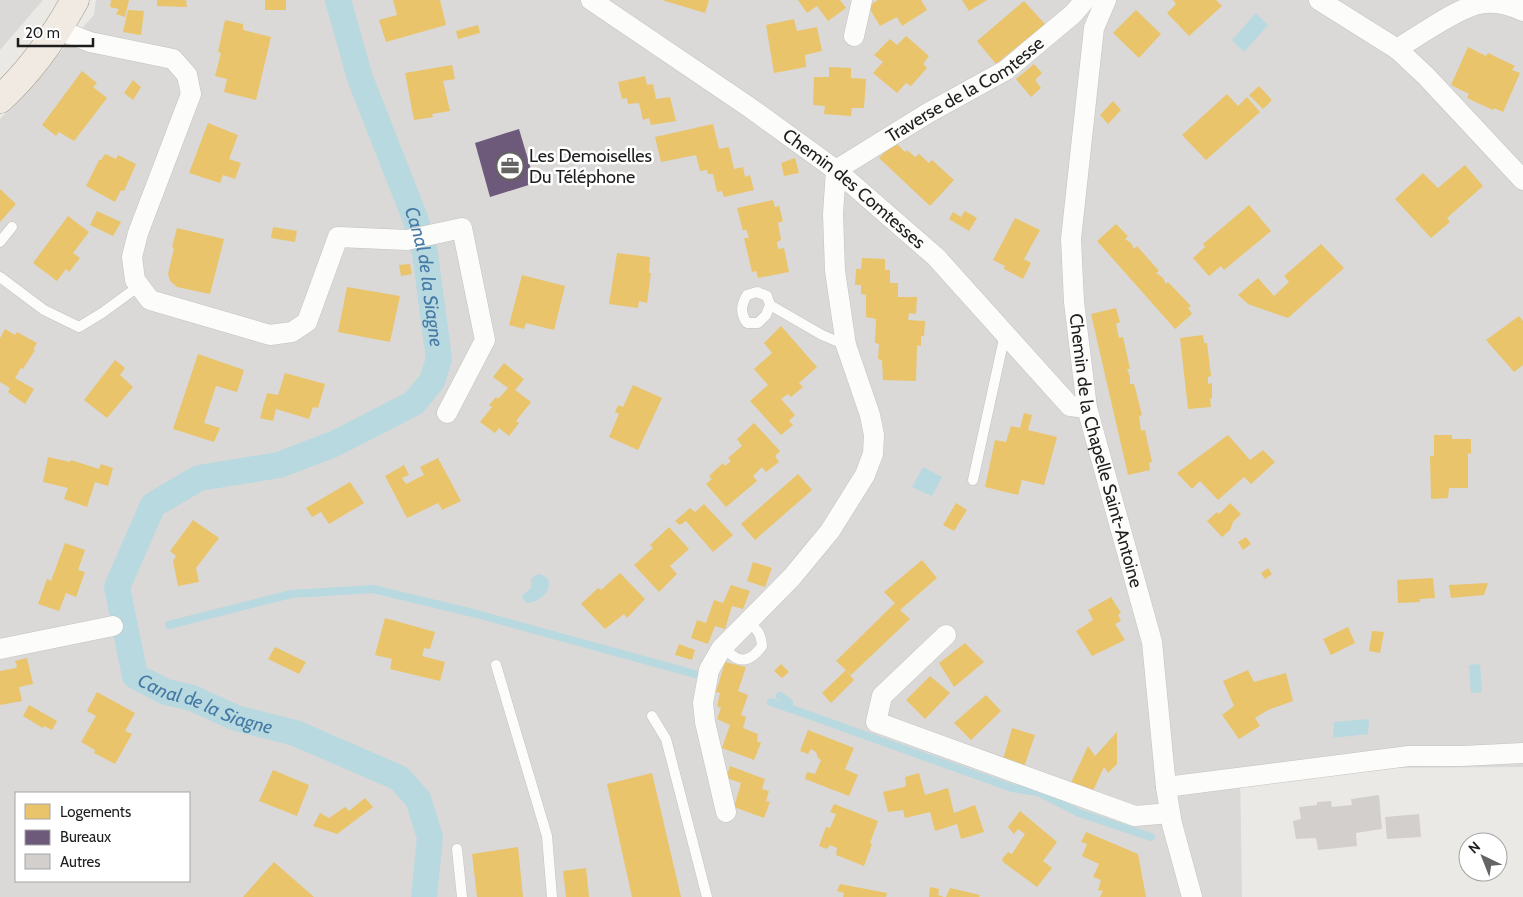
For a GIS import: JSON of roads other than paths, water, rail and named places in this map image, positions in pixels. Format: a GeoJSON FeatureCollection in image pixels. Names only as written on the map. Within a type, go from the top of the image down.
{"type":"FeatureCollection","features":[{"type":"Feature","properties":{"kind":"main road"},"geometry":{"type":"LineString","coordinates":[[0,99],[15,85],[59,30],[75,0]]}},
{"type":"Feature","properties":{"kind":"street","name":"Chemin des Comtesses"},"geometry":{"type":"LineString","coordinates":[[590,0],[749,107],[836,170],[936,258],[1070,406],[1087,408]]}},
{"type":"Feature","properties":{"kind":"street"},"geometry":{"type":"LineString","coordinates":[[854,36],[862,0]]}},
{"type":"Feature","properties":{"kind":"street","name":"Traverse de la Comtesse"},"geometry":{"type":"LineString","coordinates":[[836,170],[928,113],[1006,70],[1073,14],[1085,0]]}},
{"type":"Feature","properties":{"kind":"street","name":"Chemin de la Chapelle Saint-Antoine"},"geometry":{"type":"LineString","coordinates":[[1106,0],[1094,28],[1072,239],[1074,302],[1087,408],[1152,642],[1170,813],[1192,897]]}},
{"type":"Feature","properties":{"kind":"street"},"geometry":{"type":"LineString","coordinates":[[1319,0],[1397,49],[1426,76],[1523,180]]}},
{"type":"Feature","properties":{"kind":"street"},"geometry":{"type":"LineString","coordinates":[[1397,49],[1474,5],[1492,3],[1511,5],[1523,11]]}},
{"type":"Feature","properties":{"kind":"street"},"geometry":{"type":"LineString","coordinates":[[59,30],[90,42],[173,59],[187,75],[191,94],[136,241],[132,257],[134,280],[150,300],[270,335],[292,332],[307,322],[338,238],[407,240],[462,228],[485,340],[447,413]]}},
{"type":"Feature","properties":{"kind":"street"},"geometry":{"type":"LineString","coordinates":[[726,812],[705,722],[703,703],[709,670],[721,649],[792,577],[830,531],[865,475],[873,454],[874,435],[870,415],[846,345],[835,271],[832,214],[836,170]]}},
{"type":"Feature","properties":{"kind":"street"},"geometry":{"type":"LineString","coordinates":[[0,650],[113,626]]}},
{"type":"Feature","properties":{"kind":"street"},"geometry":{"type":"LineString","coordinates":[[946,635],[882,696],[876,722],[1135,816],[1170,813]]}},
{"type":"Feature","properties":{"kind":"street"},"geometry":{"type":"LineString","coordinates":[[1166,787],[1409,756],[1523,753]]}},
{"type":"Feature","properties":{"kind":"lane"},"geometry":{"type":"LineString","coordinates":[[0,242],[12,227]]}},
{"type":"Feature","properties":{"kind":"lane"},"geometry":{"type":"LineString","coordinates":[[0,277],[44,310],[79,327],[139,286]]}},
{"type":"Feature","properties":{"kind":"lane"},"geometry":{"type":"LineString","coordinates":[[770,305],[822,335],[846,345]]}},
{"type":"Feature","properties":{"kind":"lane"},"geometry":{"type":"LineString","coordinates":[[973,480],[1005,334]]}},
{"type":"Feature","properties":{"kind":"lane"},"geometry":{"type":"LineString","coordinates":[[728,642],[728,650],[739,659],[747,660],[755,655],[762,646],[761,634],[755,627],[746,623]]}},
{"type":"Feature","properties":{"kind":"lane"},"geometry":{"type":"LineString","coordinates":[[496,665],[547,836],[552,897]]}},
{"type":"Feature","properties":{"kind":"lane"},"geometry":{"type":"LineString","coordinates":[[652,716],[666,739],[707,897]]}},
{"type":"Feature","properties":{"kind":"lane"},"geometry":{"type":"LineString","coordinates":[[457,850],[462,897]]}},
{"type":"Feature","properties":{"kind":"water"},"geometry":{"type":"Polygon","coordinates":[[[1256,13],[1268,25],[1244,52],[1232,40],[1256,13]]]}},
{"type":"Feature","properties":{"kind":"water"},"geometry":{"type":"Polygon","coordinates":[[[923,467],[942,477],[932,496],[912,487],[923,467]]]}},
{"type":"Feature","properties":{"kind":"water"},"geometry":{"type":"Polygon","coordinates":[[[538,574],[548,580],[548,589],[545,594],[534,602],[527,603],[522,596],[531,588],[531,579],[538,574]]]}},
{"type":"Feature","properties":{"kind":"water"},"geometry":{"type":"Polygon","coordinates":[[[1480,664],[1482,692],[1471,693],[1469,665],[1480,664]]]}},
{"type":"Feature","properties":{"kind":"water"},"geometry":{"type":"Polygon","coordinates":[[[1369,719],[1368,734],[1333,738],[1334,722],[1369,719]]]}},
{"type":"Feature","properties":{"kind":"waterway","name":"Canal de la Siagne"},"geometry":{"type":"LineString","coordinates":[[338,0],[360,78],[415,218],[425,253],[439,359],[432,381],[414,403],[334,444],[279,465],[199,478],[153,505],[117,587],[135,676],[166,692],[192,698],[236,718],[295,733],[399,778],[418,799],[430,837],[424,897]]}},
{"type":"Feature","properties":{"kind":"waterway"},"geometry":{"type":"LineString","coordinates":[[169,625],[291,594],[373,589],[477,614],[695,674]]}},
{"type":"Feature","properties":{"kind":"waterway"},"geometry":{"type":"LineString","coordinates":[[780,696],[789,702],[789,708],[1012,788],[1038,792],[1079,813],[1151,837]]}},
{"type":"Feature","properties":{"kind":"waterway"},"geometry":{"type":"LineString","coordinates":[[771,702],[791,709]]}},
{"type":"Feature","properties":{"kind":"place","name":"Les Demoiselles Du Téléphone"},"geometry":{"type":"Point","coordinates":[510,166]}}]}
